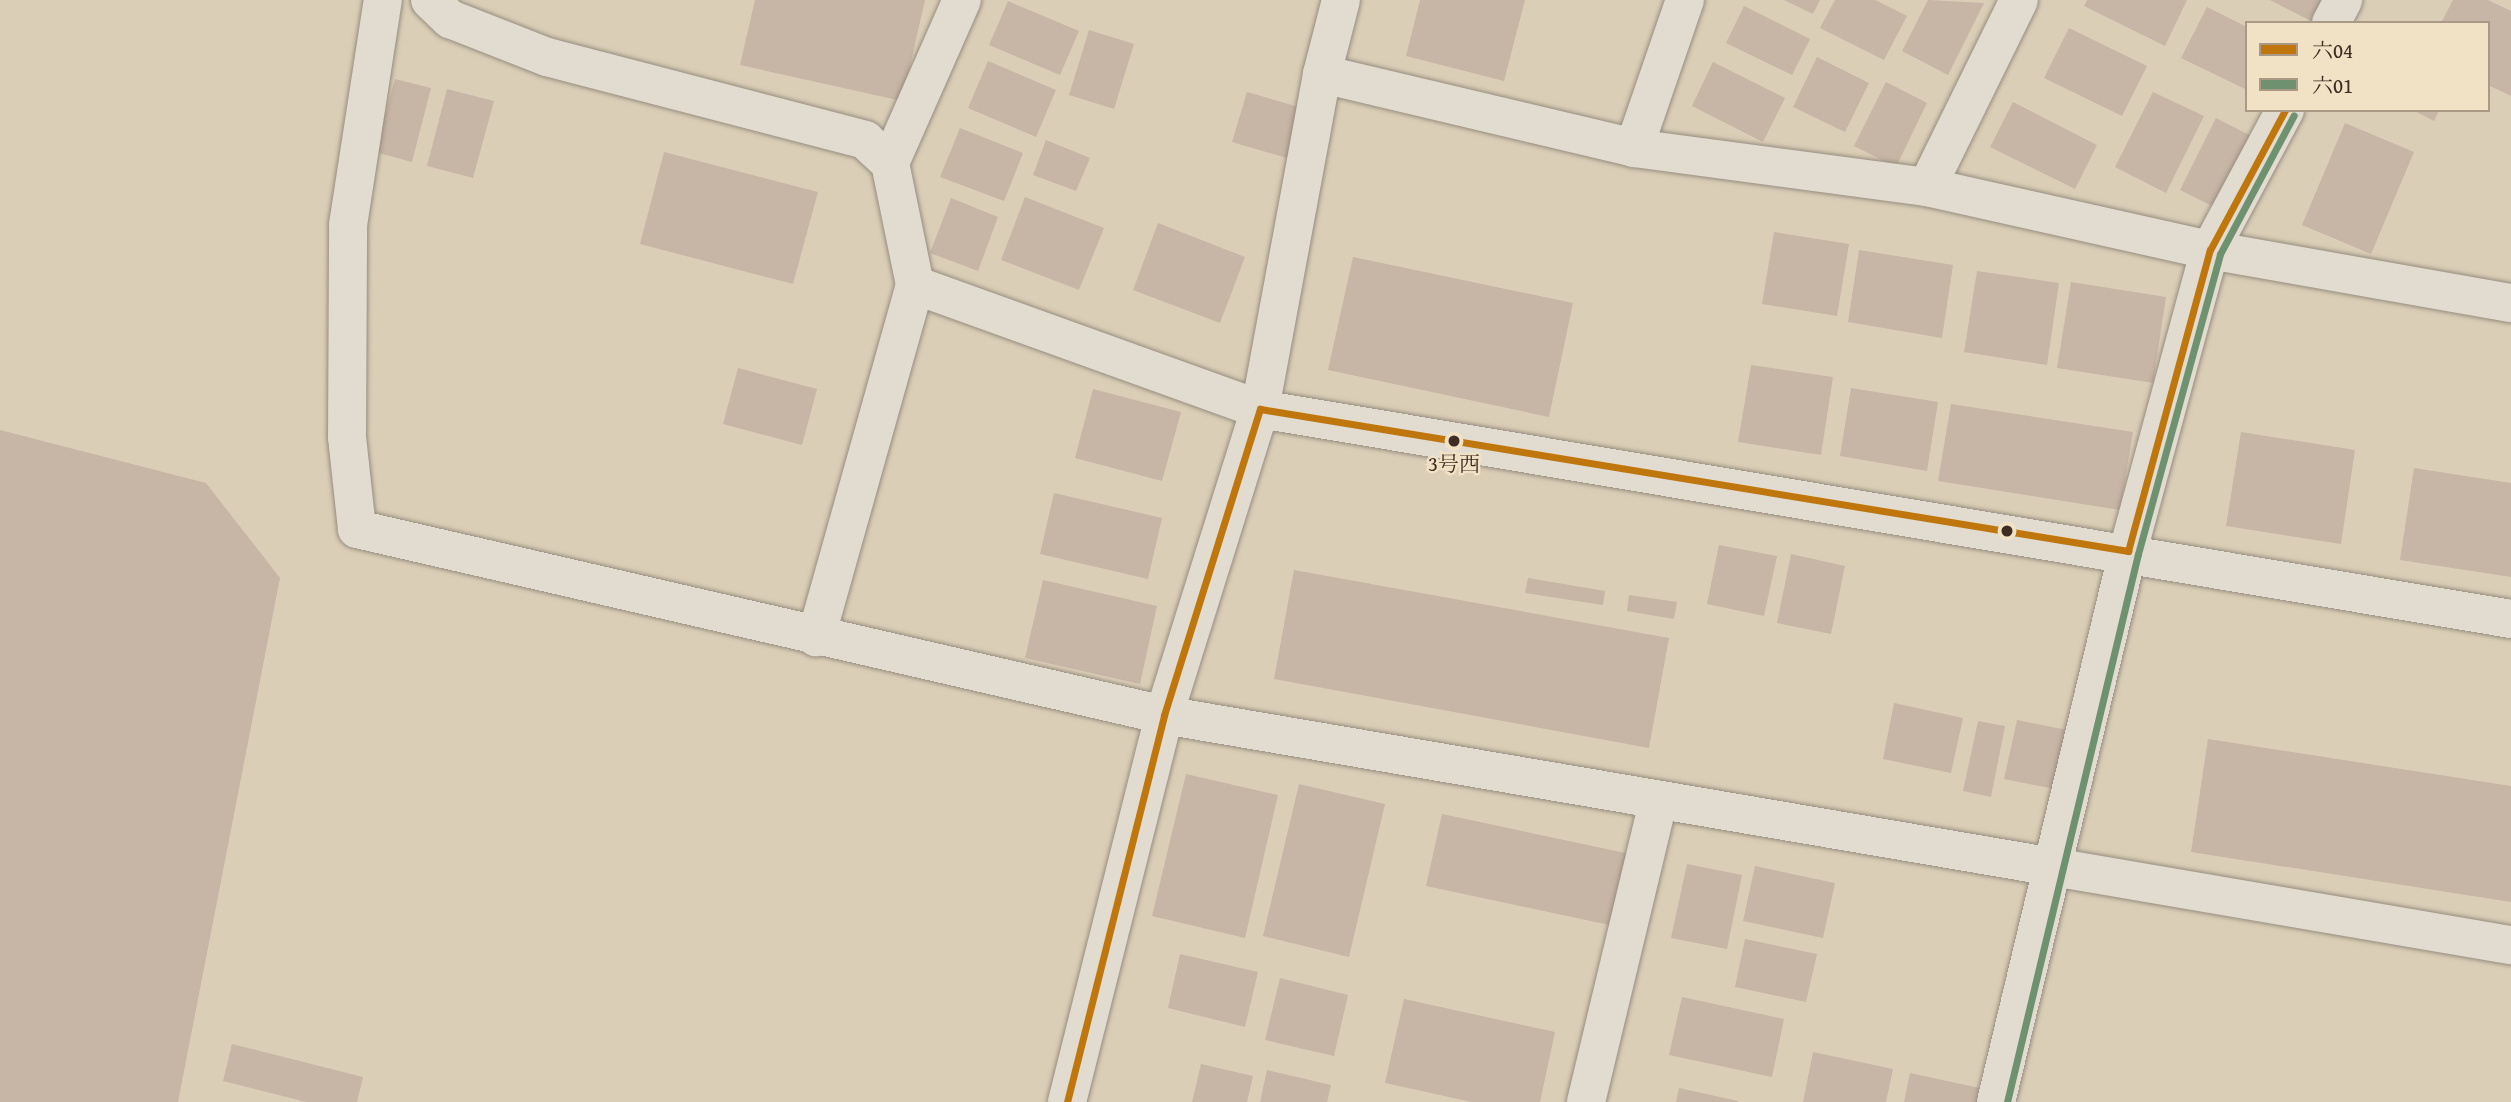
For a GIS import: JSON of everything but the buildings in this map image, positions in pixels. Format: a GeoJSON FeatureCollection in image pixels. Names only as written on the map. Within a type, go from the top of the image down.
{"type":"FeatureCollection","features":[{"type":"Feature","properties":{"kind":"street"},"geometry":{"type":"LineString","coordinates":[[383,0],[348,225],[347,437],[357,528],[816,637],[1164,715],[1658,802],[2511,945]]}},
{"type":"Feature","properties":{"kind":"street"},"geometry":{"type":"LineString","coordinates":[[430,0],[450,19],[547,57],[865,140],[890,163]]}},
{"type":"Feature","properties":{"kind":"street"},"geometry":{"type":"LineString","coordinates":[[816,637],[915,285],[890,163],[962,0]]}},
{"type":"Feature","properties":{"kind":"street"},"geometry":{"type":"LineString","coordinates":[[1067,1102],[1164,715],[1260,409],[1322,74],[1341,0]]}},
{"type":"Feature","properties":{"kind":"street"},"geometry":{"type":"LineString","coordinates":[[1634,148],[1685,0]]}},
{"type":"Feature","properties":{"kind":"street"},"geometry":{"type":"LineString","coordinates":[[1927,187],[2019,0]]}},
{"type":"Feature","properties":{"kind":"street"},"geometry":{"type":"LineString","coordinates":[[2332,21],[2343,0]]}},
{"type":"Feature","properties":{"kind":"street"},"geometry":{"type":"LineString","coordinates":[[1322,74],[1634,148],[1927,187],[2210,250],[2511,303]]}},
{"type":"Feature","properties":{"kind":"street"},"geometry":{"type":"LineString","coordinates":[[1996,1102],[2127,551],[2210,250],[2284,112]]}},
{"type":"Feature","properties":{"kind":"street"},"geometry":{"type":"LineString","coordinates":[[915,285],[1260,409],[2127,551],[2511,619]]}},
{"type":"Feature","properties":{"kind":"street"},"geometry":{"type":"LineString","coordinates":[[1586,1102],[1658,802]]}},
{"type":"Feature","properties":{"kind":"transit line","name":"六04"},"geometry":{"type":"LineString","coordinates":[[1067,1102],[1164,715],[1260,409],[2128,551],[2210,250],[2284,112]]}},
{"type":"Feature","properties":{"kind":"transit line","name":"六01"},"geometry":{"type":"LineString","coordinates":[[2007,1102],[2138,554],[2220,254],[2294,115]]}},
{"type":"Feature","properties":{"kind":"place","name":"3号西"},"geometry":{"type":"Point","coordinates":[1454,441]}}]}
